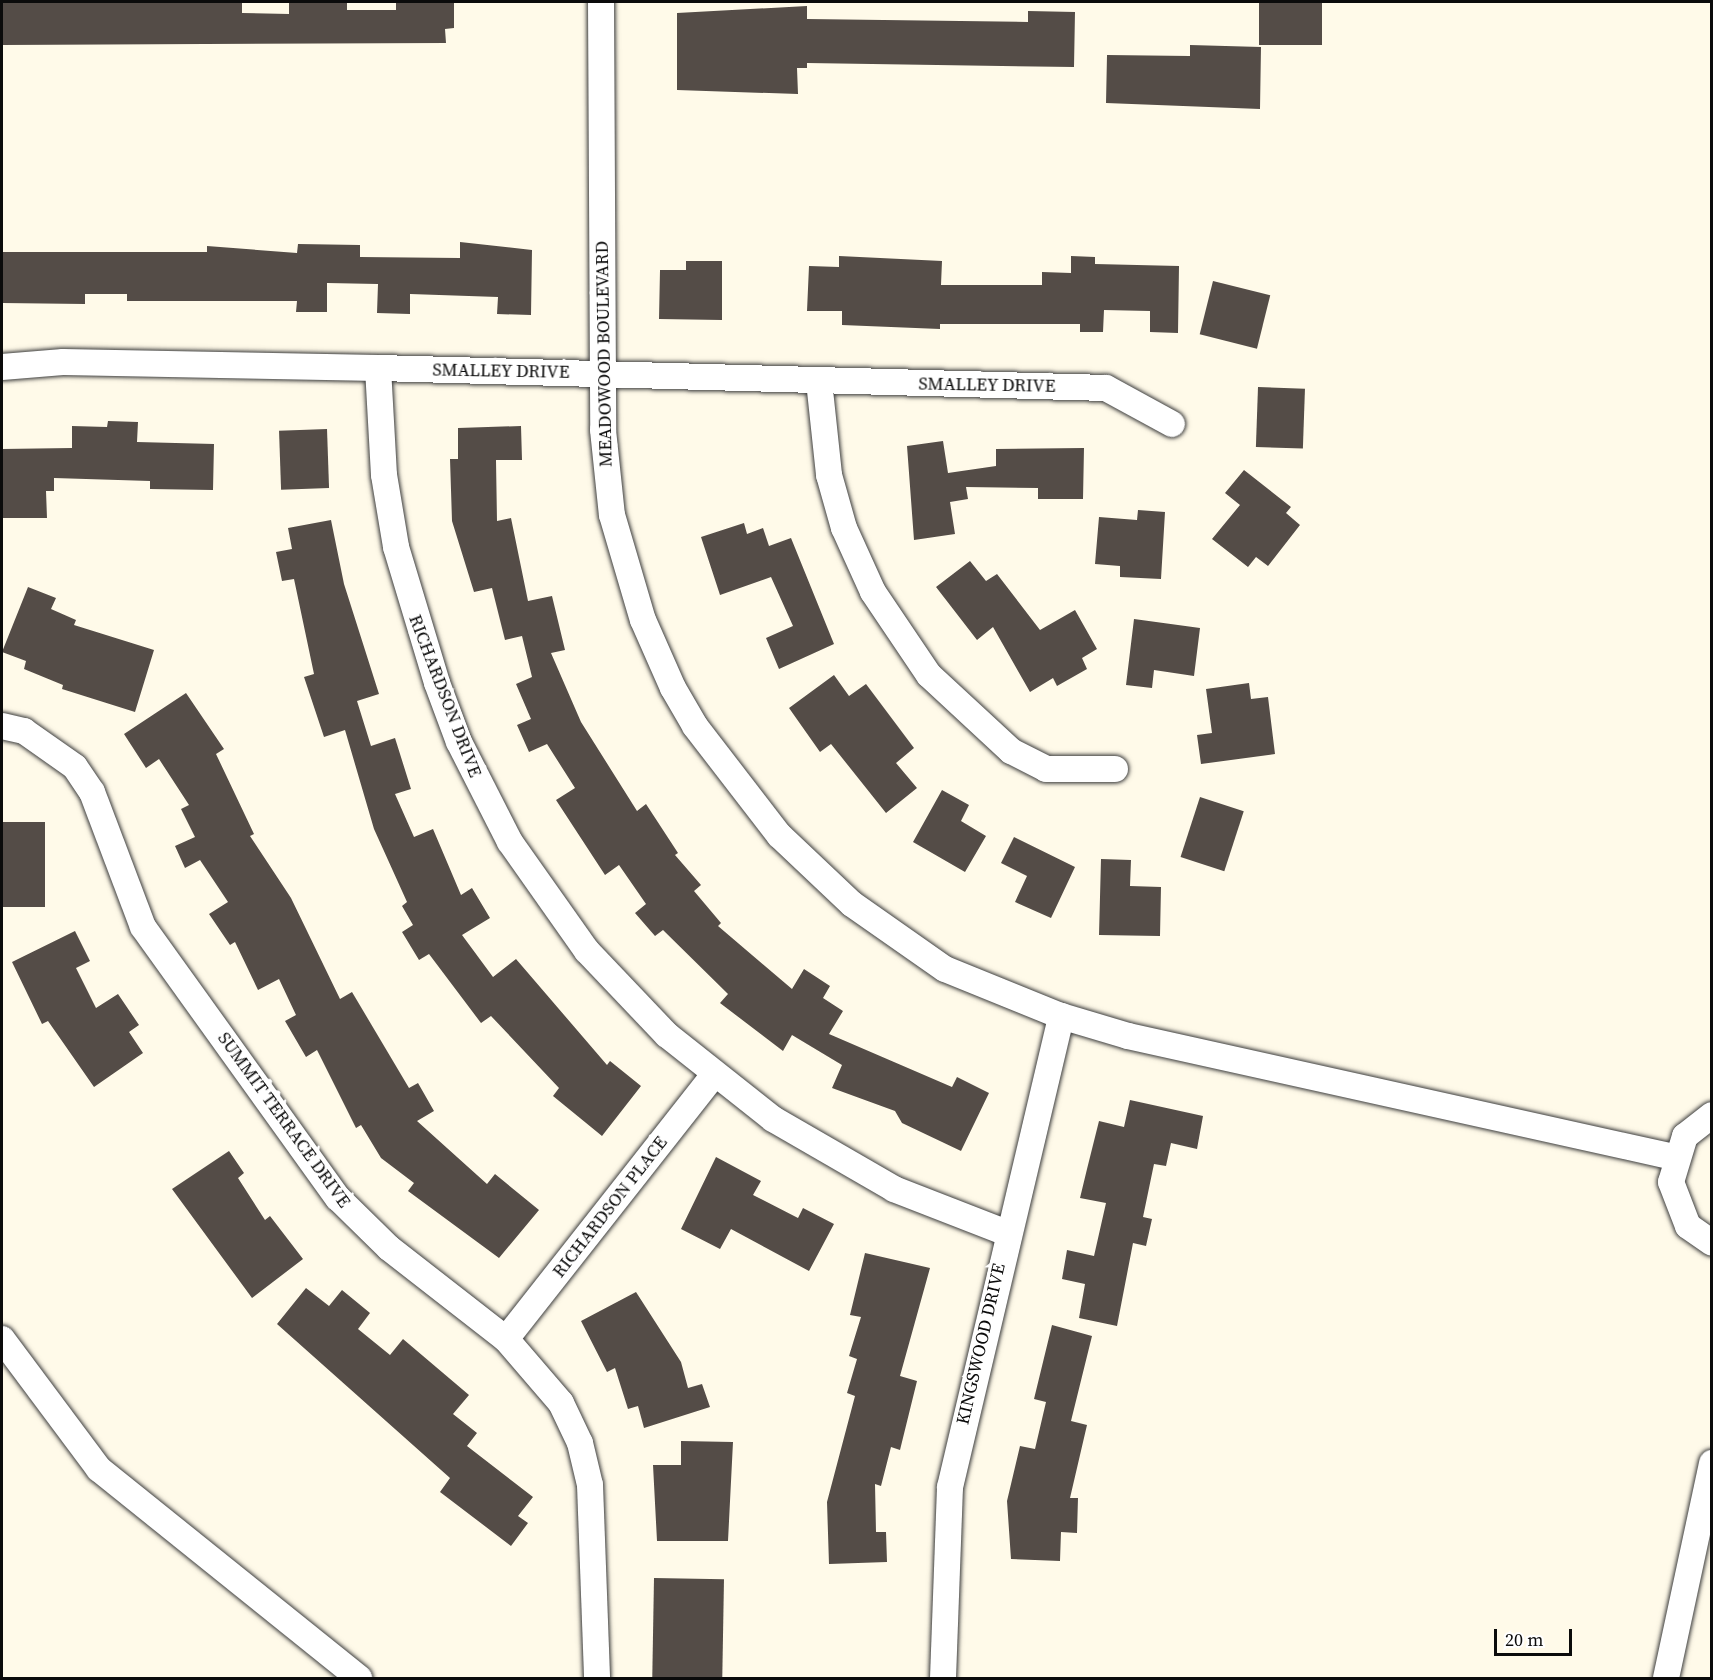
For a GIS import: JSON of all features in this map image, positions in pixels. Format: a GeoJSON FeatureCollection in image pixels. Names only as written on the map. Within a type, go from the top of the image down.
{"type":"FeatureCollection","features":[{"type":"Feature","properties":{"kind":"street","name":"MEADOWOOD BOULEVARD"},"geometry":{"type":"LineString","coordinates":[[601,2],[601,373],[615,525],[646,628],[695,726],[779,835],[852,904],[945,969],[1061,1016],[1226,1057],[1674,1157]]}},
{"type":"Feature","properties":{"kind":"street","name":"SMALLEY DRIVE"},"geometry":{"type":"LineString","coordinates":[[2,367],[63,362],[601,373],[1106,388],[1172,424]]}},
{"type":"Feature","properties":{"kind":"street","name":"RICHARDSON DRIVE"},"geometry":{"type":"LineString","coordinates":[[378,368],[384,475],[408,600],[480,786],[510,842],[587,951],[714,1075],[838,1159],[894,1189],[1007,1233]]}},
{"type":"Feature","properties":{"kind":"street"},"geometry":{"type":"LineString","coordinates":[[819,381],[830,475],[844,528],[873,592],[929,675],[1011,751],[1046,770],[1115,769]]}},
{"type":"Feature","properties":{"kind":"street","name":"SUMMIT TERRACE DRIVE"},"geometry":{"type":"LineString","coordinates":[[2,726],[24,731],[75,767],[92,792],[143,927],[338,1198],[389,1248],[506,1339],[538,1371],[580,1443],[595,1531],[597,1678]]}},
{"type":"Feature","properties":{"kind":"street","name":"KINGSWOOD DRIVE"},"geometry":{"type":"LineString","coordinates":[[943,1678],[950,1487],[1007,1233],[1061,1016]]}},
{"type":"Feature","properties":{"kind":"street","name":"RICHARDSON PLACE"},"geometry":{"type":"LineString","coordinates":[[506,1339],[714,1075]]}},
{"type":"Feature","properties":{"kind":"street"},"geometry":{"type":"LineString","coordinates":[[1712,1115],[1685,1136],[1674,1157],[1676,1205],[1688,1226],[1712,1243]]}},
{"type":"Feature","properties":{"kind":"street"},"geometry":{"type":"LineString","coordinates":[[2,1339],[99,1469],[359,1678]]}},
{"type":"Feature","properties":{"kind":"street"},"geometry":{"type":"LineString","coordinates":[[1666,1678],[1712,1463]]}},
{"type":"Feature","properties":{"kind":"building"},"geometry":{"type":"Polygon","coordinates":[[[2,2],[242,2],[242,13],[289,14],[289,2],[347,2],[347,10],[396,10],[396,2],[454,2],[454,28],[445,29],[446,43],[2,45],[2,2]]]}},
{"type":"Feature","properties":{"kind":"building"},"geometry":{"type":"Polygon","coordinates":[[[1259,2],[1322,2],[1322,45],[1259,45],[1259,2]]]}},
{"type":"Feature","properties":{"kind":"building"},"geometry":{"type":"Polygon","coordinates":[[[807,6],[807,19],[1028,22],[1028,11],[1075,12],[1074,67],[807,63],[807,68],[797,68],[798,94],[677,90],[677,13],[807,6]]]}},
{"type":"Feature","properties":{"kind":"building"},"geometry":{"type":"Polygon","coordinates":[[[1190,45],[1261,47],[1260,109],[1106,103],[1107,55],[1190,56],[1190,45]]]}},
{"type":"Feature","properties":{"kind":"building"},"geometry":{"type":"Polygon","coordinates":[[[460,242],[532,250],[531,315],[497,314],[498,297],[410,294],[410,314],[377,313],[378,284],[327,283],[327,312],[296,312],[297,301],[127,301],[127,294],[85,294],[85,304],[2,303],[2,252],[207,252],[207,246],[297,253],[298,244],[360,245],[360,257],[460,258],[460,242]]]}},
{"type":"Feature","properties":{"kind":"building"},"geometry":{"type":"Polygon","coordinates":[[[839,256],[942,261],[941,285],[1042,285],[1042,272],[1071,273],[1071,256],[1095,257],[1095,264],[1179,266],[1178,333],[1150,332],[1150,311],[1104,310],[1103,332],[1080,332],[1080,324],[940,324],[940,329],[842,325],[842,311],[807,311],[809,266],[839,267],[839,256]]]}},
{"type":"Feature","properties":{"kind":"building"},"geometry":{"type":"Polygon","coordinates":[[[686,261],[722,261],[722,320],[659,319],[660,270],[686,270],[686,261]]]}},
{"type":"Feature","properties":{"kind":"building"},"geometry":{"type":"Polygon","coordinates":[[[1213,281],[1270,295],[1257,349],[1200,334],[1213,281]]]}},
{"type":"Feature","properties":{"kind":"building"},"geometry":{"type":"Polygon","coordinates":[[[1258,387],[1305,389],[1303,449],[1256,447],[1258,387]]]}},
{"type":"Feature","properties":{"kind":"building"},"geometry":{"type":"Polygon","coordinates":[[[108,421],[138,422],[137,442],[214,444],[213,490],[150,489],[150,481],[54,478],[54,491],[46,491],[47,518],[2,518],[2,449],[72,448],[72,426],[107,427],[108,421]]]}},
{"type":"Feature","properties":{"kind":"building"},"geometry":{"type":"Polygon","coordinates":[[[521,426],[522,460],[496,460],[497,521],[511,518],[528,601],[552,596],[565,650],[551,653],[581,722],[637,811],[646,804],[678,853],[675,855],[701,885],[694,891],[721,923],[718,926],[792,989],[804,969],[830,986],[823,998],[843,1011],[829,1034],[952,1087],[957,1077],[989,1093],[961,1151],[902,1123],[895,1111],[832,1088],[842,1065],[792,1035],[783,1051],[720,1003],[728,994],[663,930],[655,936],[635,913],[646,904],[619,865],[605,875],[556,800],[575,788],[547,744],[529,752],[517,725],[531,719],[516,684],[532,677],[522,636],[505,640],[492,588],[474,592],[452,521],[450,459],[458,459],[458,428],[521,426]]]}},
{"type":"Feature","properties":{"kind":"building"},"geometry":{"type":"Polygon","coordinates":[[[327,429],[329,488],[281,490],[279,431],[327,429]]]}},
{"type":"Feature","properties":{"kind":"building"},"geometry":{"type":"Polygon","coordinates":[[[943,441],[948,473],[996,466],[996,449],[1084,448],[1083,499],[1038,499],[1038,488],[966,487],[968,499],[950,502],[955,534],[914,540],[907,446],[943,441]]]}},
{"type":"Feature","properties":{"kind":"building"},"geometry":{"type":"Polygon","coordinates":[[[1244,470],[1291,507],[1286,513],[1300,525],[1268,566],[1256,557],[1248,567],[1212,539],[1240,505],[1225,493],[1244,470]]]}},
{"type":"Feature","properties":{"kind":"building"},"geometry":{"type":"Polygon","coordinates":[[[1138,510],[1165,512],[1161,579],[1120,577],[1120,566],[1095,564],[1099,517],[1137,520],[1138,510]]]}},
{"type":"Feature","properties":{"kind":"building"},"geometry":{"type":"Polygon","coordinates":[[[331,520],[344,584],[379,694],[357,701],[371,746],[395,738],[411,789],[395,794],[414,837],[433,829],[461,895],[472,888],[490,918],[462,935],[493,977],[516,959],[607,1065],[610,1061],[641,1086],[602,1136],[553,1096],[559,1088],[491,1016],[481,1023],[429,954],[419,960],[402,932],[413,925],[402,906],[407,902],[374,829],[345,730],[324,737],[304,677],[314,674],[294,579],[282,581],[276,552],[292,549],[288,528],[331,520]]]}},
{"type":"Feature","properties":{"kind":"building"},"geometry":{"type":"Polygon","coordinates":[[[744,523],[747,534],[763,528],[769,546],[791,538],[834,644],[779,669],[766,638],[793,626],[771,577],[720,595],[701,537],[744,523]]]}},
{"type":"Feature","properties":{"kind":"building"},"geometry":{"type":"Polygon","coordinates":[[[970,561],[986,581],[997,574],[1040,630],[1075,610],[1097,649],[1082,658],[1087,669],[1057,686],[1053,678],[1030,692],[993,627],[977,640],[936,587],[970,561]]]}},
{"type":"Feature","properties":{"kind":"building"},"geometry":{"type":"Polygon","coordinates":[[[28,587],[56,598],[51,609],[76,620],[74,625],[154,650],[135,712],[62,689],[63,685],[24,669],[26,661],[2,652],[28,587]]]}},
{"type":"Feature","properties":{"kind":"building"},"geometry":{"type":"Polygon","coordinates":[[[1134,619],[1200,628],[1194,676],[1154,670],[1152,688],[1126,685],[1134,619]]]}},
{"type":"Feature","properties":{"kind":"building"},"geometry":{"type":"Polygon","coordinates":[[[834,675],[849,696],[866,684],[914,748],[896,763],[917,788],[886,813],[831,744],[820,752],[789,708],[834,675]]]}},
{"type":"Feature","properties":{"kind":"building"},"geometry":{"type":"Polygon","coordinates":[[[1249,683],[1251,699],[1268,697],[1275,754],[1201,764],[1197,735],[1212,733],[1206,689],[1249,683]]]}},
{"type":"Feature","properties":{"kind":"building"},"geometry":{"type":"Polygon","coordinates":[[[186,693],[224,749],[216,754],[254,834],[250,836],[291,898],[340,999],[352,992],[409,1088],[418,1083],[434,1111],[417,1121],[487,1184],[495,1174],[539,1210],[499,1258],[408,1191],[414,1183],[381,1158],[361,1125],[356,1128],[317,1050],[306,1057],[285,1021],[296,1015],[279,979],[258,990],[235,942],[230,945],[209,914],[228,902],[200,860],[185,868],[175,846],[195,837],[181,809],[189,805],[159,759],[146,768],[124,734],[186,693]]]}},
{"type":"Feature","properties":{"kind":"building"},"geometry":{"type":"Polygon","coordinates":[[[942,790],[969,805],[961,821],[986,836],[965,872],[913,842],[942,790]]]}},
{"type":"Feature","properties":{"kind":"building"},"geometry":{"type":"Polygon","coordinates":[[[1200,797],[1244,811],[1224,871],[1181,857],[1200,797]]]}},
{"type":"Feature","properties":{"kind":"building"},"geometry":{"type":"Polygon","coordinates":[[[2,822],[45,822],[45,907],[2,907],[2,822]]]}},
{"type":"Feature","properties":{"kind":"building"},"geometry":{"type":"Polygon","coordinates":[[[1014,837],[1075,867],[1051,918],[1015,902],[1027,876],[1001,863],[1014,837]]]}},
{"type":"Feature","properties":{"kind":"building"},"geometry":{"type":"Polygon","coordinates":[[[1101,859],[1131,860],[1130,886],[1161,887],[1160,936],[1099,935],[1101,859]]]}},
{"type":"Feature","properties":{"kind":"building"},"geometry":{"type":"Polygon","coordinates":[[[75,931],[90,961],[76,968],[96,1008],[118,994],[139,1025],[129,1032],[143,1053],[94,1087],[48,1021],[42,1024],[12,962],[75,931]]]}},
{"type":"Feature","properties":{"kind":"building"},"geometry":{"type":"Polygon","coordinates":[[[1130,1100],[1203,1116],[1197,1149],[1171,1143],[1166,1166],[1154,1164],[1143,1217],[1152,1219],[1146,1246],[1133,1243],[1117,1326],[1079,1318],[1085,1284],[1062,1279],[1067,1250],[1094,1256],[1106,1203],[1080,1198],[1099,1121],[1124,1127],[1130,1100]]]}},
{"type":"Feature","properties":{"kind":"building"},"geometry":{"type":"Polygon","coordinates":[[[229,1151],[244,1173],[238,1178],[265,1220],[270,1216],[303,1259],[252,1298],[172,1189],[229,1151]]]}},
{"type":"Feature","properties":{"kind":"building"},"geometry":{"type":"Polygon","coordinates":[[[716,1157],[761,1181],[753,1195],[798,1218],[803,1208],[834,1224],[809,1271],[731,1229],[720,1249],[681,1229],[716,1157]]]}},
{"type":"Feature","properties":{"kind":"building"},"geometry":{"type":"Polygon","coordinates":[[[865,1253],[930,1268],[900,1376],[917,1381],[900,1450],[891,1447],[881,1486],[875,1484],[876,1532],[886,1532],[887,1562],[829,1564],[827,1502],[855,1396],[847,1393],[857,1359],[849,1356],[861,1317],[850,1315],[865,1253]]]}},
{"type":"Feature","properties":{"kind":"building"},"geometry":{"type":"Polygon","coordinates":[[[306,1288],[329,1306],[342,1290],[370,1313],[358,1329],[390,1355],[403,1339],[469,1395],[453,1414],[477,1433],[467,1446],[533,1497],[518,1516],[528,1523],[511,1546],[440,1492],[450,1478],[277,1324],[306,1288]]]}},
{"type":"Feature","properties":{"kind":"building"},"geometry":{"type":"Polygon","coordinates":[[[636,1292],[681,1362],[688,1388],[702,1384],[710,1407],[644,1428],[638,1406],[628,1409],[615,1368],[607,1372],[581,1321],[636,1292]]]}},
{"type":"Feature","properties":{"kind":"building"},"geometry":{"type":"Polygon","coordinates":[[[1052,1325],[1092,1336],[1071,1421],[1087,1425],[1070,1498],[1078,1498],[1077,1533],[1061,1532],[1060,1561],[1011,1559],[1007,1501],[1020,1446],[1035,1449],[1046,1402],[1034,1399],[1052,1325]]]}},
{"type":"Feature","properties":{"kind":"building"},"geometry":{"type":"Polygon","coordinates":[[[681,1441],[733,1442],[728,1541],[657,1541],[653,1465],[681,1465],[681,1441]]]}},
{"type":"Feature","properties":{"kind":"building"},"geometry":{"type":"Polygon","coordinates":[[[654,1578],[724,1579],[722,1678],[652,1678],[654,1578]]]}}]}
